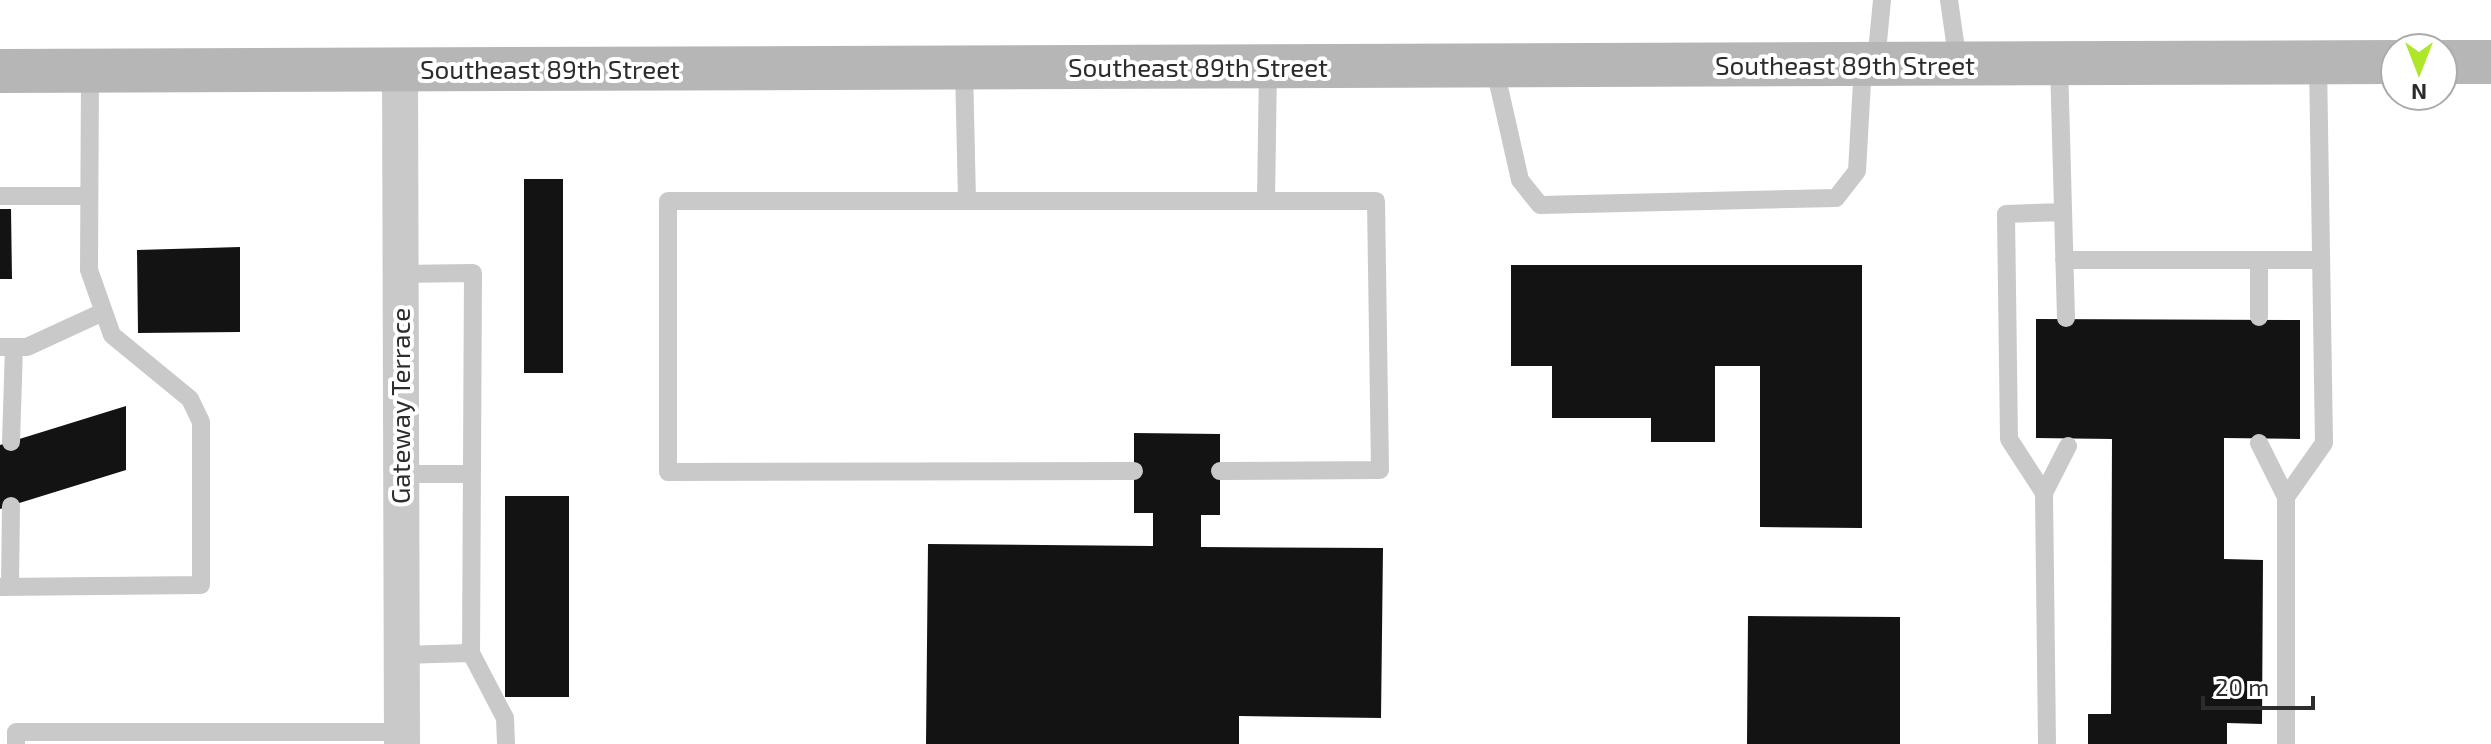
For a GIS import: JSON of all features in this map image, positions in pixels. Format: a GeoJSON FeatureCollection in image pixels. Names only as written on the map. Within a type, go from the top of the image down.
{"type":"FeatureCollection","features":[{"type":"Feature","properties":{"kind":"main road","name":"Southeast 89th Street"},"geometry":{"type":"LineString","coordinates":[[0,71],[2379,62]]}},
{"type":"Feature","properties":{"kind":"main road"},"geometry":{"type":"LineString","coordinates":[[2459,62],[2491,62]]}},
{"type":"Feature","properties":{"kind":"street","name":"Gateway Terrace"},"geometry":{"type":"LineString","coordinates":[[400,69],[402,738]]}},
{"type":"Feature","properties":{"kind":"lane"},"geometry":{"type":"LineString","coordinates":[[1494,65],[1520,180],[1540,205],[1836,198],[1857,171],[1870,64],[1882,0]]}},
{"type":"Feature","properties":{"kind":"lane"},"geometry":{"type":"LineString","coordinates":[[1949,0],[1958,63]]}},
{"type":"Feature","properties":{"kind":"lane"},"geometry":{"type":"LineString","coordinates":[[2286,497],[2324,443],[2318,62]]}},
{"type":"Feature","properties":{"kind":"lane"},"geometry":{"type":"LineString","coordinates":[[2059,63],[2066,318]]}},
{"type":"Feature","properties":{"kind":"lane"},"geometry":{"type":"LineString","coordinates":[[964,66],[967,201]]}},
{"type":"Feature","properties":{"kind":"lane"},"geometry":{"type":"LineString","coordinates":[[1266,201],[1268,66]]}},
{"type":"Feature","properties":{"kind":"lane"},"geometry":{"type":"LineString","coordinates":[[11,506],[5,587],[201,585],[201,422],[190,399],[112,335],[89,270],[90,71]]}},
{"type":"Feature","properties":{"kind":"lane"},"geometry":{"type":"LineString","coordinates":[[0,196],[89,196]]}},
{"type":"Feature","properties":{"kind":"lane"},"geometry":{"type":"LineString","coordinates":[[1134,471],[668,472],[668,201],[1376,201],[1380,470],[1220,471]]}},
{"type":"Feature","properties":{"kind":"lane"},"geometry":{"type":"LineString","coordinates":[[2044,493],[2009,439],[2006,214],[2063,212]]}},
{"type":"Feature","properties":{"kind":"lane"},"geometry":{"type":"LineString","coordinates":[[2064,260],[2321,260]]}},
{"type":"Feature","properties":{"kind":"lane"},"geometry":{"type":"LineString","coordinates":[[2259,260],[2259,317]]}},
{"type":"Feature","properties":{"kind":"lane"},"geometry":{"type":"LineString","coordinates":[[399,274],[473,273],[471,653],[505,718],[506,744]]}},
{"type":"Feature","properties":{"kind":"lane"},"geometry":{"type":"LineString","coordinates":[[11,442],[7,347],[27,347],[103,312]]}},
{"type":"Feature","properties":{"kind":"lane"},"geometry":{"type":"LineString","coordinates":[[2259,443],[2286,497],[2286,744]]}},
{"type":"Feature","properties":{"kind":"lane"},"geometry":{"type":"LineString","coordinates":[[2047,744],[2044,493],[2068,446]]}},
{"type":"Feature","properties":{"kind":"lane"},"geometry":{"type":"LineString","coordinates":[[399,474],[472,474]]}},
{"type":"Feature","properties":{"kind":"lane"},"geometry":{"type":"LineString","coordinates":[[400,655],[471,653]]}},
{"type":"Feature","properties":{"kind":"lane"},"geometry":{"type":"LineString","coordinates":[[16,744],[16,732],[402,738]]}},
{"type":"Feature","properties":{"kind":"building"},"geometry":{"type":"Polygon","coordinates":[[[524,179],[563,179],[563,373],[524,373],[524,179]]]}},
{"type":"Feature","properties":{"kind":"building"},"geometry":{"type":"Polygon","coordinates":[[[0,209],[11,209],[12,279],[0,279],[0,209]]]}},
{"type":"Feature","properties":{"kind":"building"},"geometry":{"type":"Polygon","coordinates":[[[240,247],[240,332],[138,333],[137,250],[240,247]]]}},
{"type":"Feature","properties":{"kind":"building"},"geometry":{"type":"Polygon","coordinates":[[[1511,265],[1862,265],[1862,528],[1760,527],[1760,366],[1715,366],[1715,442],[1651,442],[1651,418],[1552,418],[1552,366],[1511,366],[1511,265]]]}},
{"type":"Feature","properties":{"kind":"building"},"geometry":{"type":"Polygon","coordinates":[[[2036,319],[2300,320],[2300,439],[2224,438],[2224,559],[2263,560],[2262,724],[2227,723],[2227,744],[2088,744],[2088,714],[2111,714],[2112,439],[2036,438],[2036,319]]]}},
{"type":"Feature","properties":{"kind":"building"},"geometry":{"type":"Polygon","coordinates":[[[126,406],[126,470],[0,509],[0,445],[126,406]]]}},
{"type":"Feature","properties":{"kind":"building"},"geometry":{"type":"Polygon","coordinates":[[[1134,433],[1220,434],[1220,515],[1201,515],[1201,547],[1383,548],[1381,718],[1239,716],[1239,744],[926,744],[928,544],[1153,546],[1153,513],[1134,513],[1134,433]]]}},
{"type":"Feature","properties":{"kind":"building"},"geometry":{"type":"Polygon","coordinates":[[[505,496],[569,496],[569,697],[505,697],[505,496]]]}},
{"type":"Feature","properties":{"kind":"building"},"geometry":{"type":"Polygon","coordinates":[[[1748,616],[1900,617],[1900,744],[1747,744],[1748,616]]]}}]}
